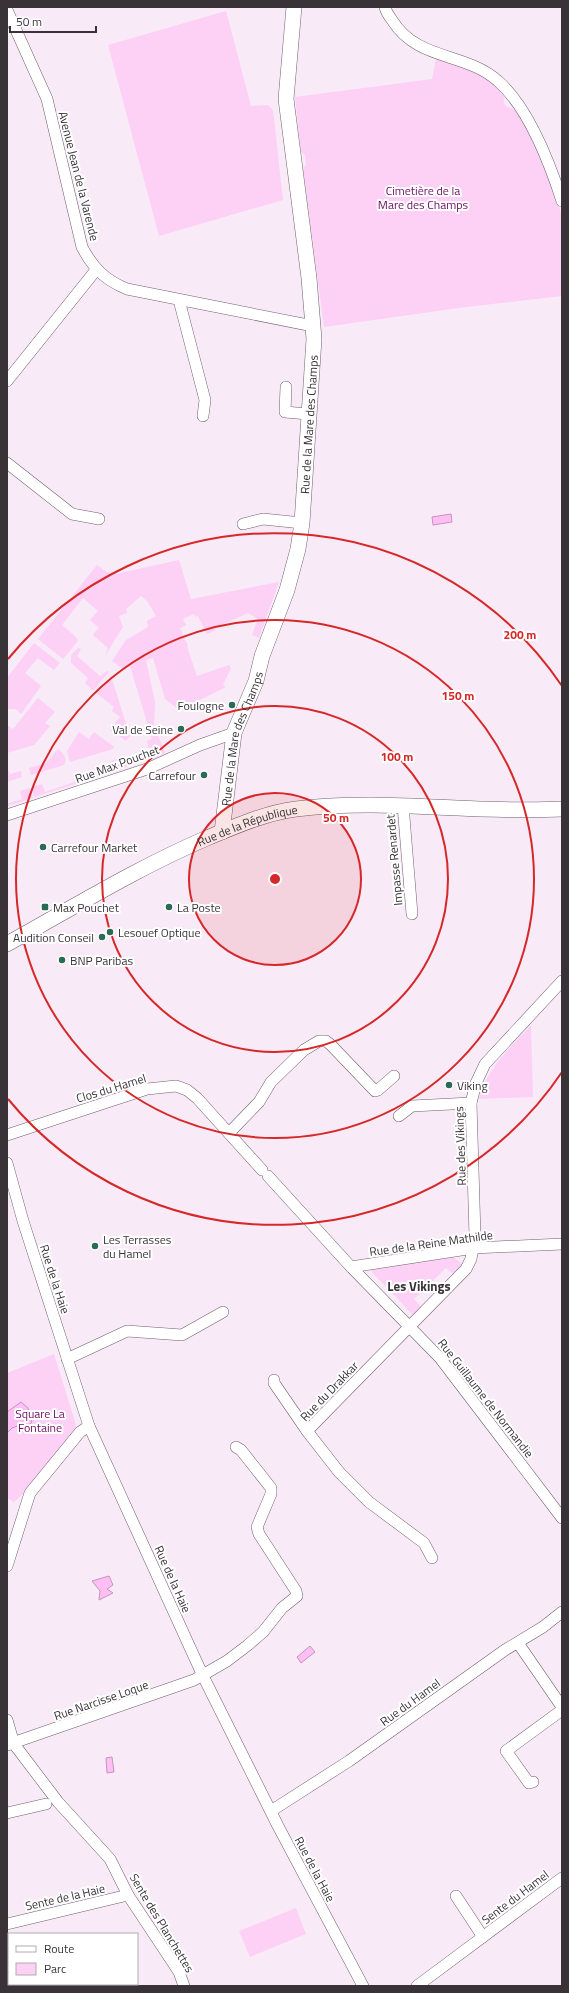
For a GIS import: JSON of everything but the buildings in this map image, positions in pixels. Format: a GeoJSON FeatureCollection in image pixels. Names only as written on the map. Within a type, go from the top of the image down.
{"type":"FeatureCollection","features":[{"type":"Feature","properties":{"kind":"street","name":"Rue de la Mare des Champs"},"geometry":{"type":"LineString","coordinates":[[222,832],[234,733],[256,681],[262,656],[287,590],[298,549],[302,523],[308,414],[313,362],[313,326],[309,278],[286,99],[294,7]]}},
{"type":"Feature","properties":{"kind":"street"},"geometry":{"type":"LineString","coordinates":[[385,7],[399,32],[414,43],[488,72],[506,89],[523,113],[542,149],[562,201]]}},
{"type":"Feature","properties":{"kind":"street","name":"Avenue Jean de la Varende"},"geometry":{"type":"LineString","coordinates":[[7,10],[47,100],[82,248],[96,270],[115,284],[127,289],[313,326]]}},
{"type":"Feature","properties":{"kind":"street"},"geometry":{"type":"LineString","coordinates":[[7,381],[96,270]]}},
{"type":"Feature","properties":{"kind":"street"},"geometry":{"type":"LineString","coordinates":[[178,300],[205,400],[202,416]]}},
{"type":"Feature","properties":{"kind":"street"},"geometry":{"type":"LineString","coordinates":[[286,387],[285,412],[308,414]]}},
{"type":"Feature","properties":{"kind":"street"},"geometry":{"type":"LineString","coordinates":[[7,463],[72,514],[99,519]]}},
{"type":"Feature","properties":{"kind":"street"},"geometry":{"type":"LineString","coordinates":[[243,524],[263,519],[302,523]]}},
{"type":"Feature","properties":{"kind":"street","name":"Rue Max Pouchet"},"geometry":{"type":"LineString","coordinates":[[7,815],[147,769],[200,745],[234,733]]}},
{"type":"Feature","properties":{"kind":"street","name":"Rue de la République"},"geometry":{"type":"LineString","coordinates":[[7,944],[113,883],[184,848],[267,815],[295,809],[336,805],[403,805],[538,810],[562,809]]}},
{"type":"Feature","properties":{"kind":"street","name":"Impasse Renardet"},"geometry":{"type":"LineString","coordinates":[[403,805],[412,914]]}},
{"type":"Feature","properties":{"kind":"street","name":"Rue des Vikings"},"geometry":{"type":"LineString","coordinates":[[410,1327],[466,1269],[474,1248],[475,1224],[471,1103],[476,1083],[485,1064],[562,981]]}},
{"type":"Feature","properties":{"kind":"street"},"geometry":{"type":"LineString","coordinates":[[229,1133],[259,1102],[271,1082],[304,1050],[319,1041],[326,1041],[331,1044],[374,1091],[378,1090],[394,1076]]}},
{"type":"Feature","properties":{"kind":"street","name":"Clos du Hamel"},"geometry":{"type":"LineString","coordinates":[[7,1135],[147,1089],[176,1086],[188,1090],[197,1098],[265,1173]]}},
{"type":"Feature","properties":{"kind":"street"},"geometry":{"type":"LineString","coordinates":[[399,1116],[412,1106],[471,1103]]}},
{"type":"Feature","properties":{"kind":"street","name":"Rue de la Haie"},"geometry":{"type":"LineString","coordinates":[[7,1163],[23,1221],[89,1426],[203,1676],[271,1811],[364,1986]]}},
{"type":"Feature","properties":{"kind":"street","name":"Rue Guillaume de Normandie"},"geometry":{"type":"LineString","coordinates":[[265,1173],[351,1267],[440,1358],[562,1518]]}},
{"type":"Feature","properties":{"kind":"street","name":"Rue de la Reine Mathilde"},"geometry":{"type":"LineString","coordinates":[[351,1267],[474,1248],[562,1244]]}},
{"type":"Feature","properties":{"kind":"street"},"geometry":{"type":"LineString","coordinates":[[67,1359],[127,1332],[182,1335],[223,1312]]}},
{"type":"Feature","properties":{"kind":"street","name":"Rue du Drakkar"},"geometry":{"type":"LineString","coordinates":[[410,1327],[307,1431],[344,1477],[369,1502],[424,1543],[432,1558]]}},
{"type":"Feature","properties":{"kind":"street"},"geometry":{"type":"LineString","coordinates":[[274,1380],[274,1383],[307,1431]]}},
{"type":"Feature","properties":{"kind":"street"},"geometry":{"type":"LineString","coordinates":[[7,1566],[30,1494],[80,1432],[89,1426]]}},
{"type":"Feature","properties":{"kind":"street","name":"Rue Narcisse Loque"},"geometry":{"type":"LineString","coordinates":[[11,1745],[203,1676],[227,1661],[263,1632],[270,1621],[296,1596],[296,1591],[259,1534],[257,1527],[271,1494],[271,1488],[241,1450],[236,1447]]}},
{"type":"Feature","properties":{"kind":"street","name":"Rue du Hamel"},"geometry":{"type":"LineString","coordinates":[[271,1811],[349,1762],[505,1650],[543,1628],[562,1612]]}},
{"type":"Feature","properties":{"kind":"street"},"geometry":{"type":"LineString","coordinates":[[518,1643],[562,1708],[506,1751],[529,1783],[533,1782]]}},
{"type":"Feature","properties":{"kind":"street","name":"Sente des Planchettes"},"geometry":{"type":"LineString","coordinates":[[7,1720],[11,1745],[58,1802],[110,1860],[128,1896],[179,1972],[184,1986]]}},
{"type":"Feature","properties":{"kind":"street"},"geometry":{"type":"LineString","coordinates":[[7,1813],[46,1804]]}},
{"type":"Feature","properties":{"kind":"street","name":"Sente du Hamel"},"geometry":{"type":"LineString","coordinates":[[417,1986],[562,1878]]}},
{"type":"Feature","properties":{"kind":"street","name":"Sente de la Haie"},"geometry":{"type":"LineString","coordinates":[[7,1924],[128,1896]]}},
{"type":"Feature","properties":{"kind":"street","name":"Sente du Hamel"},"geometry":{"type":"LineString","coordinates":[[456,1896],[484,1937]]}},
{"type":"Feature","properties":{"kind":"green space"},"geometry":{"type":"Polygon","coordinates":[[[226,11],[251,106],[268,105],[273,110],[283,200],[159,236],[108,45],[226,11]]]}},
{"type":"Feature","properties":{"kind":"green space","name":"Cimetière de la Mare des Champs"},"geometry":{"type":"Polygon","coordinates":[[[436,59],[465,68],[482,76],[504,97],[505,105],[517,111],[526,123],[549,174],[560,210],[563,240],[562,296],[466,307],[324,327],[303,168],[306,165],[305,155],[301,152],[295,97],[432,79],[436,59]]]}},
{"type":"Feature","properties":{"kind":"green space"},"geometry":{"type":"Polygon","coordinates":[[[179,560],[191,599],[279,582],[259,638],[252,635],[258,619],[248,613],[215,628],[216,630],[207,634],[198,616],[196,617],[194,614],[183,619],[186,625],[180,628],[188,646],[187,647],[197,676],[229,665],[231,668],[223,685],[226,687],[179,710],[165,699],[153,658],[146,660],[155,702],[154,726],[165,752],[155,759],[152,758],[147,741],[152,739],[130,666],[122,668],[112,661],[126,640],[148,627],[147,621],[156,616],[147,601],[141,596],[126,609],[127,613],[119,616],[123,627],[105,656],[108,648],[94,636],[93,634],[99,628],[90,620],[98,611],[83,598],[62,625],[76,637],[78,641],[63,659],[38,639],[97,565],[111,575],[179,560]]]}},
{"type":"Feature","properties":{"kind":"green space"},"geometry":{"type":"Polygon","coordinates":[[[34,643],[60,663],[54,670],[38,658],[25,673],[41,686],[21,714],[16,709],[7,709],[7,678],[34,643]]]}},
{"type":"Feature","properties":{"kind":"green space"},"geometry":{"type":"Polygon","coordinates":[[[78,648],[81,649],[77,656],[100,676],[107,671],[109,672],[93,691],[85,683],[88,678],[71,663],[71,655],[78,648]]]}},
{"type":"Feature","properties":{"kind":"green space"},"geometry":{"type":"Polygon","coordinates":[[[111,676],[130,736],[126,741],[110,730],[120,717],[112,711],[114,707],[96,693],[111,676]]]}},
{"type":"Feature","properties":{"kind":"green space"},"geometry":{"type":"Polygon","coordinates":[[[38,698],[55,712],[45,723],[50,726],[34,745],[7,753],[7,725],[13,729],[38,698]]]}},
{"type":"Feature","properties":{"kind":"green space"},"geometry":{"type":"Polygon","coordinates":[[[79,732],[89,739],[94,732],[114,747],[113,749],[70,762],[67,751],[79,732]]]}},
{"type":"Feature","properties":{"kind":"green space"},"geometry":{"type":"Polygon","coordinates":[[[58,749],[64,756],[64,765],[31,775],[29,768],[46,763],[58,749]]]}},
{"type":"Feature","properties":{"kind":"green space"},"geometry":{"type":"Polygon","coordinates":[[[121,757],[127,759],[130,764],[123,769],[34,797],[32,787],[42,784],[45,792],[113,769],[110,762],[121,757]]]}},
{"type":"Feature","properties":{"kind":"green space"},"geometry":{"type":"Polygon","coordinates":[[[7,768],[10,774],[21,771],[22,777],[7,782],[7,768]]]}},
{"type":"Feature","properties":{"kind":"green space"},"geometry":{"type":"Polygon","coordinates":[[[30,788],[33,798],[7,806],[7,804],[22,799],[20,791],[30,788]]]}},
{"type":"Feature","properties":{"kind":"green space"},"geometry":{"type":"Polygon","coordinates":[[[531,1026],[533,1097],[479,1099],[482,1088],[493,1069],[507,1051],[531,1026]]]}},
{"type":"Feature","properties":{"kind":"green space"},"geometry":{"type":"Polygon","coordinates":[[[452,1256],[462,1264],[453,1274],[446,1268],[414,1299],[421,1307],[413,1315],[370,1270],[452,1256]]]}},
{"type":"Feature","properties":{"kind":"green space","name":"Square La Fontaine"},"geometry":{"type":"Polygon","coordinates":[[[54,1354],[76,1425],[74,1431],[27,1490],[14,1502],[7,1498],[7,1373],[54,1354]]]}},
{"type":"Feature","properties":{"kind":"green space"},"geometry":{"type":"Polygon","coordinates":[[[296,1908],[306,1934],[250,1957],[239,1931],[296,1908]]]}},
{"type":"Feature","properties":{"kind":"shaded area"},"geometry":{"type":"Polygon","coordinates":[[[451,514],[452,522],[433,525],[432,517],[451,514]]]}},
{"type":"Feature","properties":{"kind":"shaded area"},"geometry":{"type":"Polygon","coordinates":[[[21,1402],[28,1408],[32,1422],[28,1426],[23,1424],[12,1428],[7,1433],[7,1412],[21,1402]]]}},
{"type":"Feature","properties":{"kind":"shaded area"},"geometry":{"type":"Polygon","coordinates":[[[109,1576],[113,1585],[107,1589],[113,1593],[99,1600],[100,1591],[92,1581],[109,1576]]]}},
{"type":"Feature","properties":{"kind":"shaded area"},"geometry":{"type":"Polygon","coordinates":[[[310,1646],[315,1652],[301,1663],[297,1657],[310,1646]]]}},
{"type":"Feature","properties":{"kind":"shaded area"},"geometry":{"type":"Polygon","coordinates":[[[112,1757],[114,1772],[107,1773],[106,1758],[112,1757]]]}},
{"type":"Feature","properties":{"kind":"place","name":"Foulogne"},"geometry":{"type":"Point","coordinates":[232,705]}},
{"type":"Feature","properties":{"kind":"place","name":"Val de Seine"},"geometry":{"type":"Point","coordinates":[181,729]}},
{"type":"Feature","properties":{"kind":"place","name":"Carrefour"},"geometry":{"type":"Point","coordinates":[204,775]}},
{"type":"Feature","properties":{"kind":"place","name":"Carrefour Market"},"geometry":{"type":"Point","coordinates":[43,847]}},
{"type":"Feature","properties":{"kind":"place","name":"Max Pouchet"},"geometry":{"type":"Point","coordinates":[45,907]}},
{"type":"Feature","properties":{"kind":"place","name":"La Poste"},"geometry":{"type":"Point","coordinates":[169,907]}},
{"type":"Feature","properties":{"kind":"place","name":"Lesouef Optique"},"geometry":{"type":"Point","coordinates":[110,932]}},
{"type":"Feature","properties":{"kind":"place","name":"Audition Conseil"},"geometry":{"type":"Point","coordinates":[102,937]}},
{"type":"Feature","properties":{"kind":"place","name":"BNP Paribas"},"geometry":{"type":"Point","coordinates":[62,960]}},
{"type":"Feature","properties":{"kind":"place","name":"Viking"},"geometry":{"type":"Point","coordinates":[449,1085]}},
{"type":"Feature","properties":{"kind":"place","name":"Les Terrasses du Hamel"},"geometry":{"type":"Point","coordinates":[95,1246]}},
{"type":"Feature","properties":{"kind":"district","name":"Les Vikings"},"geometry":{"type":"Point","coordinates":[419,1286]}}]}
